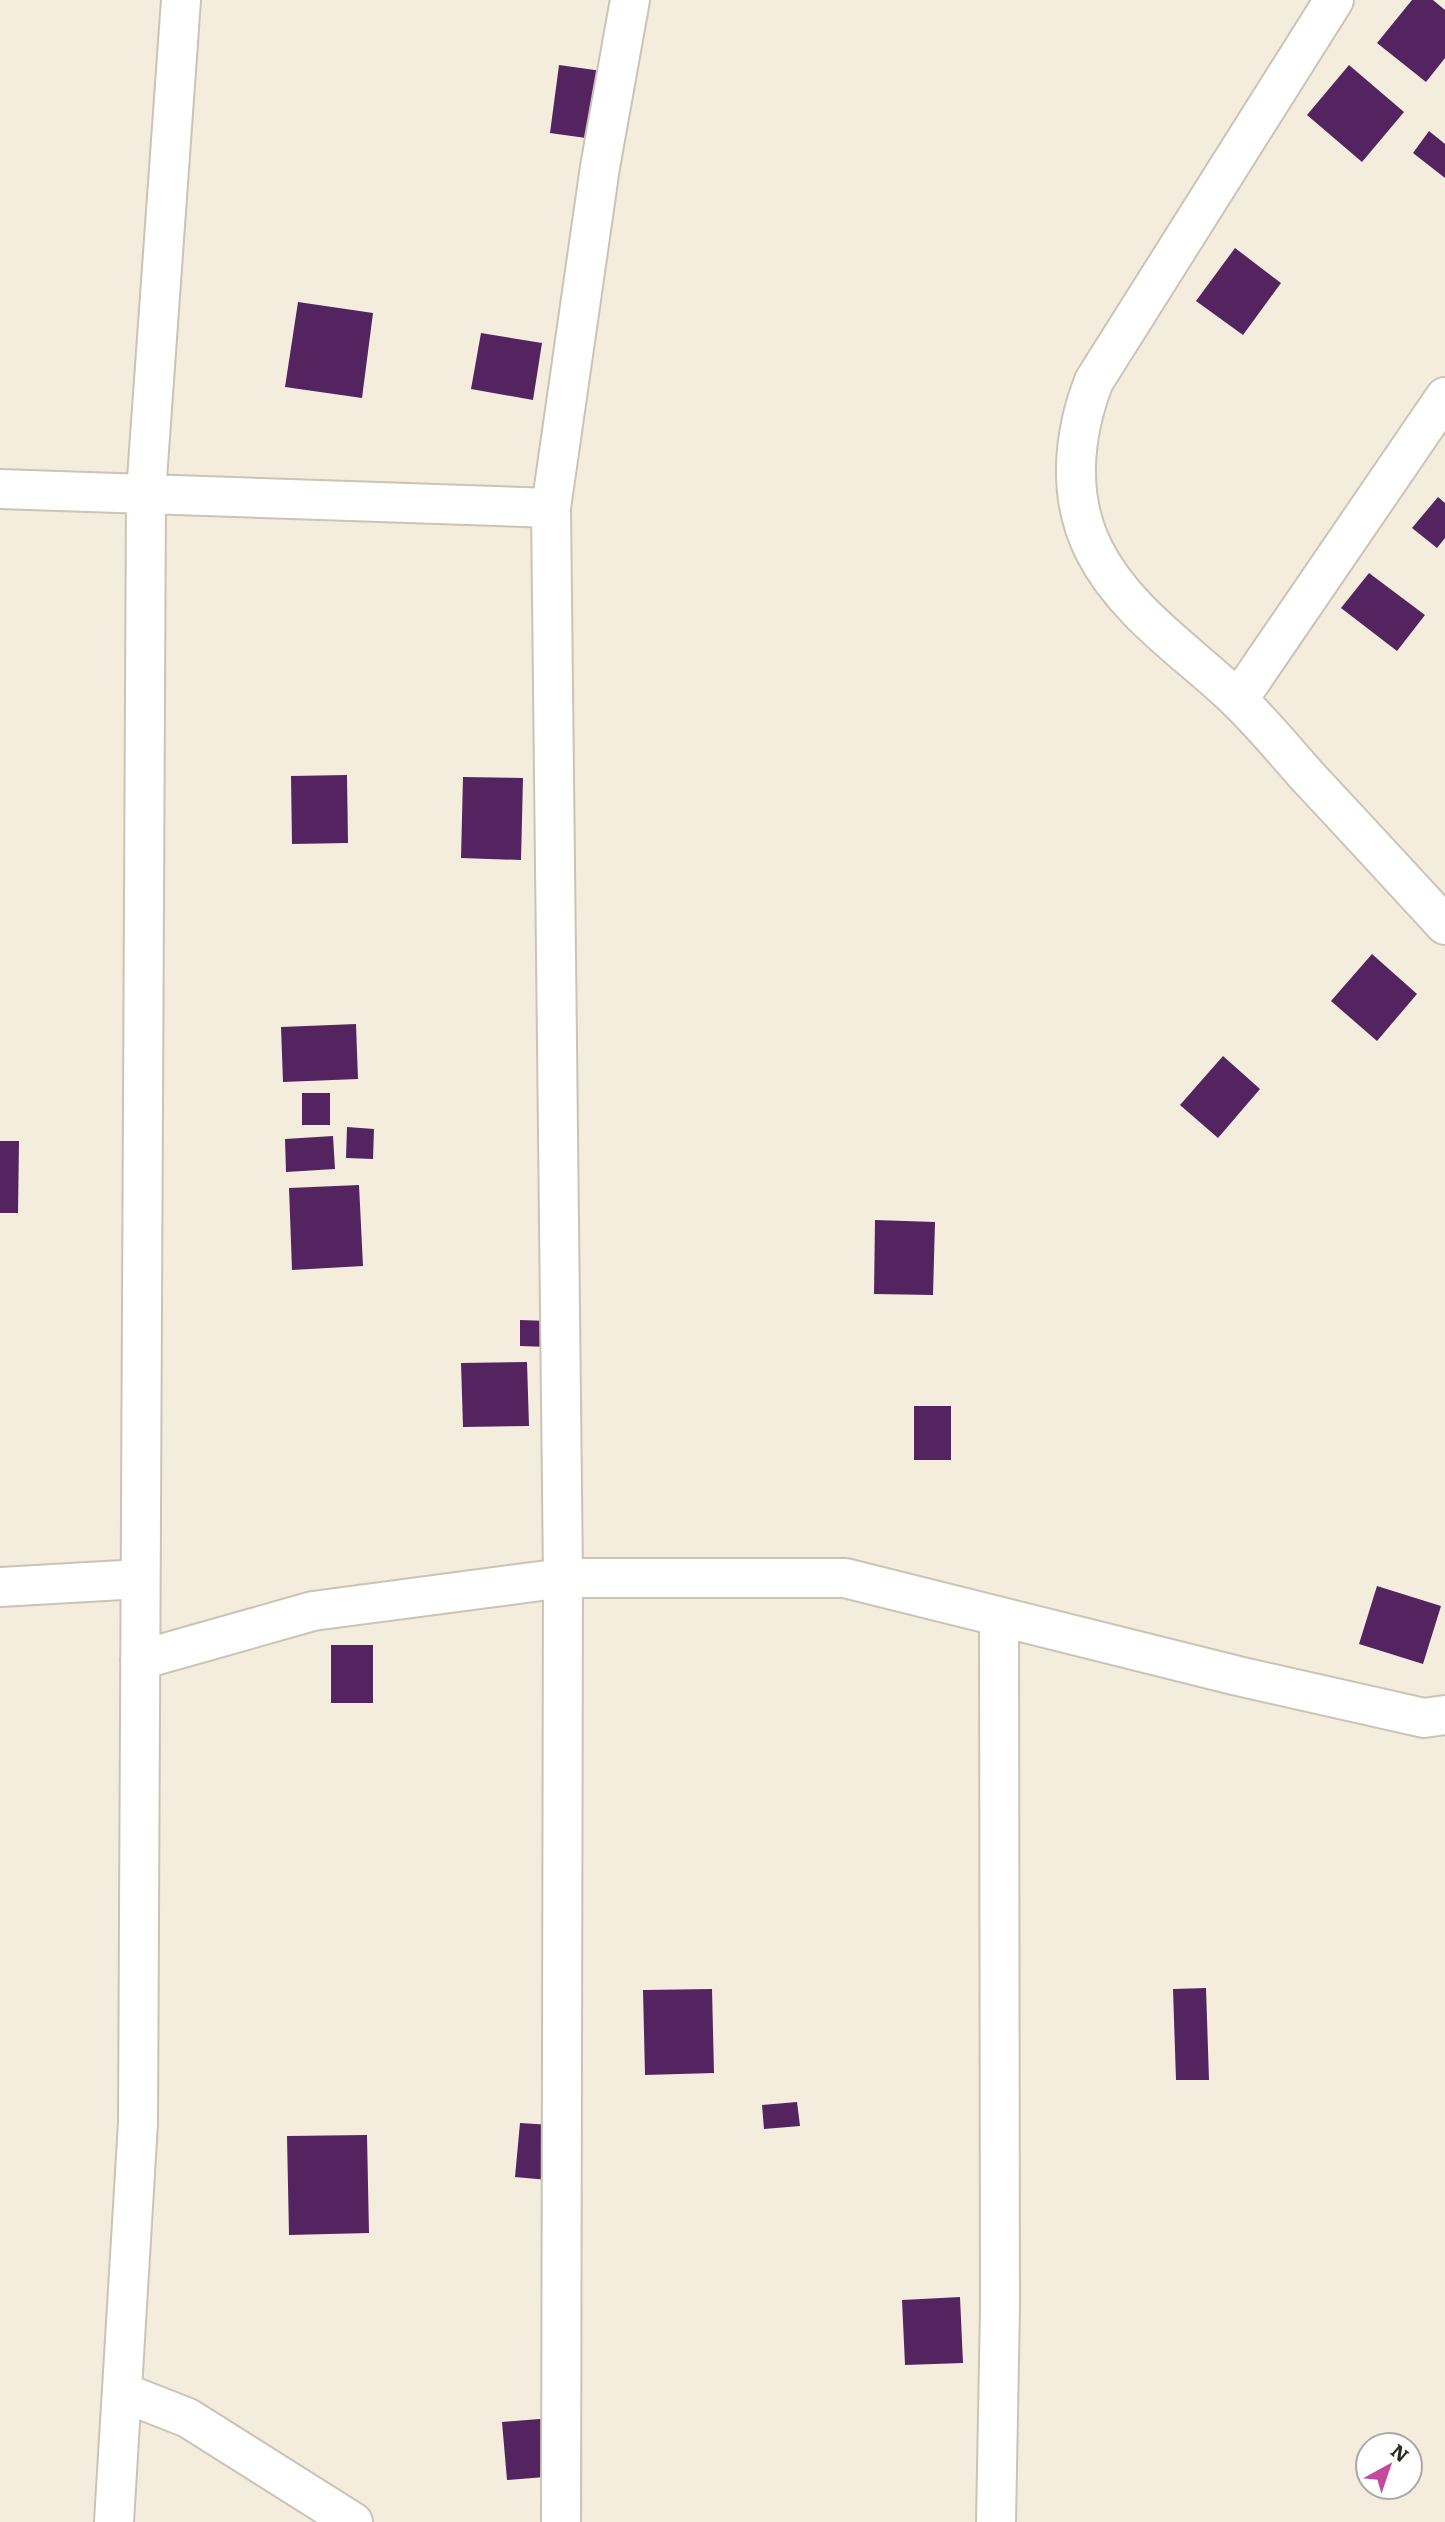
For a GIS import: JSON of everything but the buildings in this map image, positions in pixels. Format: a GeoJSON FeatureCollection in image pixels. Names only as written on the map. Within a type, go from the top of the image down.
{"type":"FeatureCollection","features":[{"type":"Feature","properties":{"kind":"street"},"geometry":{"type":"LineString","coordinates":[[114,2522],[138,2123],[146,493],[181,0]]}},
{"type":"Feature","properties":{"kind":"street"},"geometry":{"type":"LineString","coordinates":[[561,2522],[563,1578],[551,508],[600,167],[630,0]]}},
{"type":"Feature","properties":{"kind":"street"},"geometry":{"type":"LineString","coordinates":[[1334,0],[1094,381],[1077,435],[1076,482],[1083,520],[1093,548],[1108,575],[1126,598],[1238,700],[1445,925]]}},
{"type":"Feature","properties":{"kind":"street"},"geometry":{"type":"LineString","coordinates":[[1238,700],[1445,397]]}},
{"type":"Feature","properties":{"kind":"street"},"geometry":{"type":"LineString","coordinates":[[0,489],[551,508]]}},
{"type":"Feature","properties":{"kind":"street"},"geometry":{"type":"LineString","coordinates":[[140,1660],[313,1611],[563,1578],[845,1578],[1238,1676],[1424,1718],[1445,1715]]}},
{"type":"Feature","properties":{"kind":"street"},"geometry":{"type":"LineString","coordinates":[[0,1587],[140,1579]]}},
{"type":"Feature","properties":{"kind":"street"},"geometry":{"type":"LineString","coordinates":[[996,2522],[1000,2307],[999,1617]]}},
{"type":"Feature","properties":{"kind":"street"},"geometry":{"type":"LineString","coordinates":[[122,2392],[188,2418],[353,2522]]}}]}
